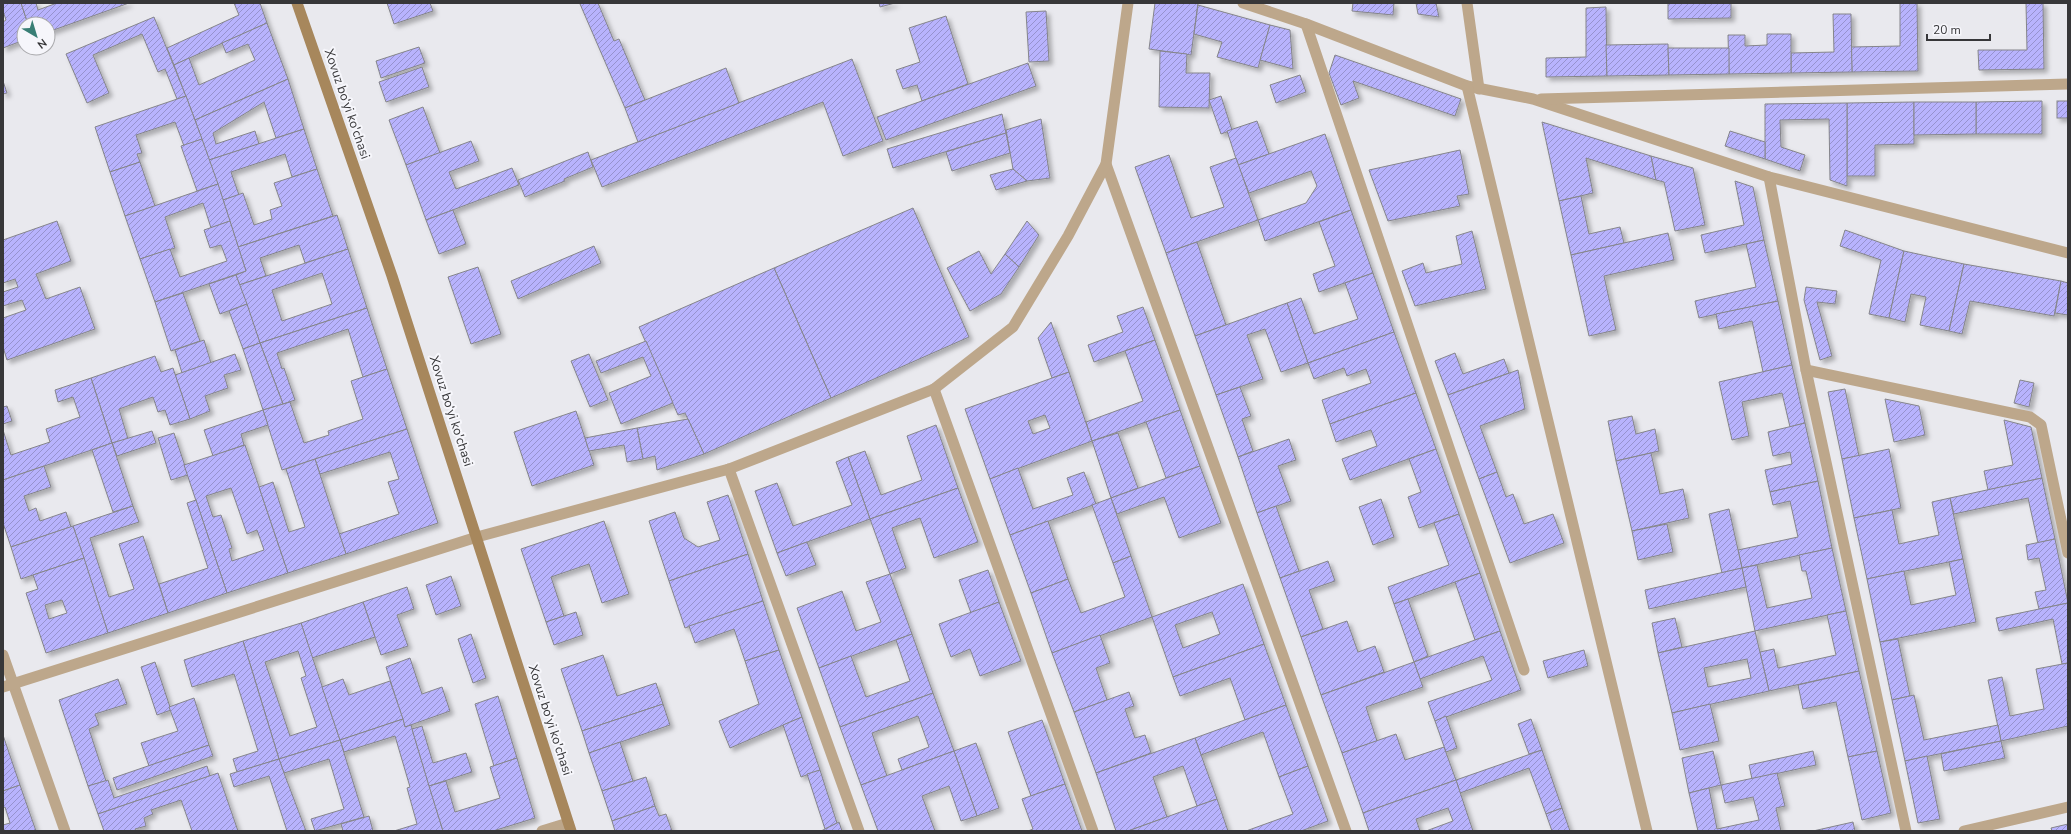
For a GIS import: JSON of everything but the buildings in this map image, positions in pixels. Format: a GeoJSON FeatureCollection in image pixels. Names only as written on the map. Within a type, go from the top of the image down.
{"type":"FeatureCollection","features":[{"type":"Feature","properties":{"kind":"main road","name":"Xovuz bo‘yi ko'chasi"},"geometry":{"type":"LineString","coordinates":[[297,3],[392,276],[569,827]]}},
{"type":"Feature","properties":{"kind":"street"},"geometry":{"type":"LineString","coordinates":[[8,685],[477,537],[729,469],[934,389],[1013,327],[1068,236],[1106,164],[1128,3]]}},
{"type":"Feature","properties":{"kind":"street"},"geometry":{"type":"LineString","coordinates":[[1243,3],[1306,24],[1467,86],[1533,99],[1770,177],[2068,253]]}},
{"type":"Feature","properties":{"kind":"street"},"geometry":{"type":"LineString","coordinates":[[1467,3],[1480,89]]}},
{"type":"Feature","properties":{"kind":"street"},"geometry":{"type":"LineString","coordinates":[[1306,24],[1524,670]]}},
{"type":"Feature","properties":{"kind":"street"},"geometry":{"type":"LineString","coordinates":[[1533,99],[2068,84]]}},
{"type":"Feature","properties":{"kind":"street"},"geometry":{"type":"LineString","coordinates":[[1467,86],[1647,831]]}},
{"type":"Feature","properties":{"kind":"street"},"geometry":{"type":"LineString","coordinates":[[1106,164],[1346,831]]}},
{"type":"Feature","properties":{"kind":"street"},"geometry":{"type":"LineString","coordinates":[[1770,177],[1806,370],[1906,831]]}},
{"type":"Feature","properties":{"kind":"street"},"geometry":{"type":"LineString","coordinates":[[1806,370],[2030,417],[2041,425],[2068,553]]}},
{"type":"Feature","properties":{"kind":"street"},"geometry":{"type":"LineString","coordinates":[[934,389],[1093,831]]}},
{"type":"Feature","properties":{"kind":"street"},"geometry":{"type":"LineString","coordinates":[[729,469],[859,831]]}},
{"type":"Feature","properties":{"kind":"street"},"geometry":{"type":"LineString","coordinates":[[3,655],[8,685],[65,831]]}},
{"type":"Feature","properties":{"kind":"street"},"geometry":{"type":"LineString","coordinates":[[1964,831],[2068,807]]}},
{"type":"Feature","properties":{"kind":"street"},"geometry":{"type":"LineString","coordinates":[[542,831],[569,827]]}}]}
